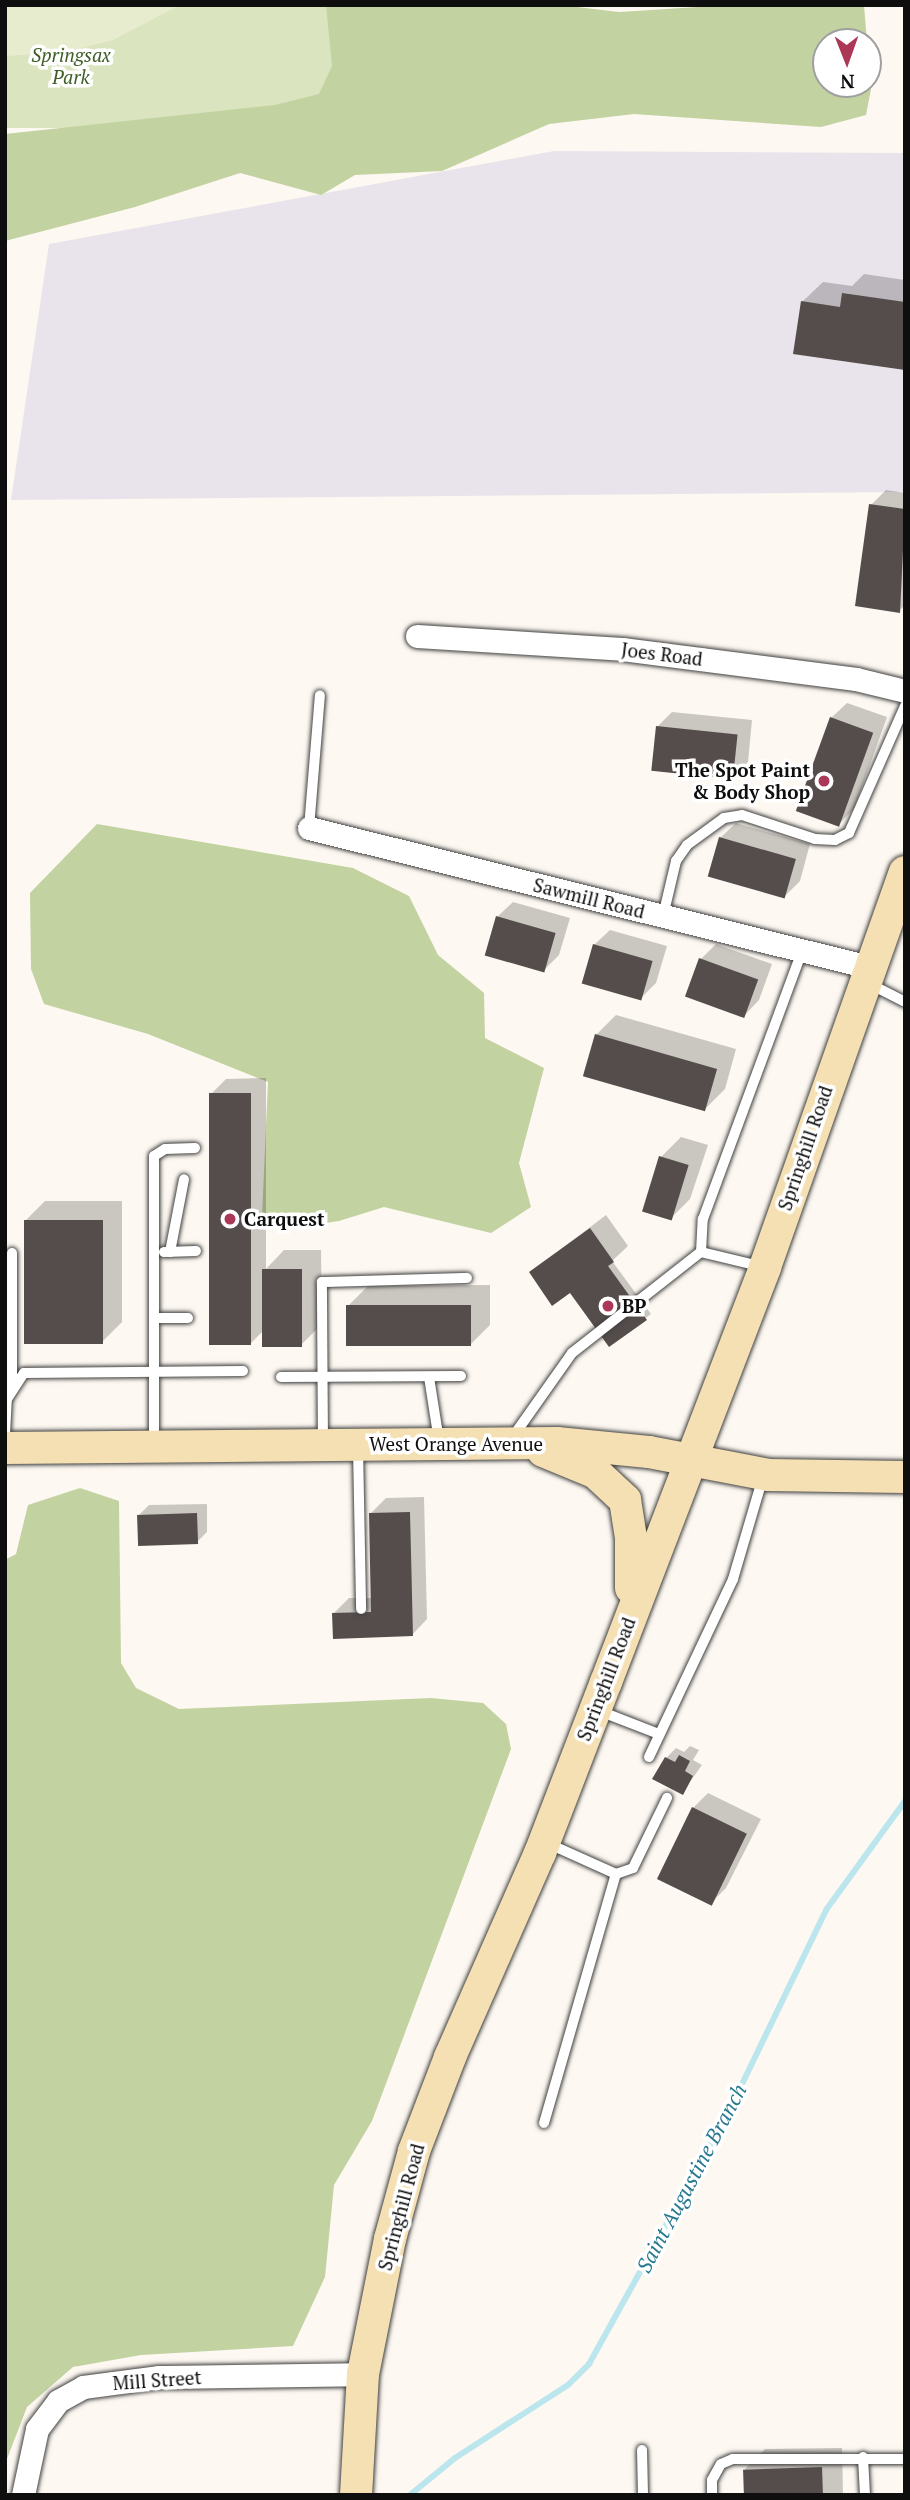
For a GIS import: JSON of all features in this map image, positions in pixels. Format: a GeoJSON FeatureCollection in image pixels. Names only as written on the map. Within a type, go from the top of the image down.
{"type":"FeatureCollection","features":[{"type":"Feature","properties":{"kind":"main road","name":"Springhill Road"},"geometry":{"type":"LineString","coordinates":[[356,2495],[356,2455],[363,2374],[390,2239],[414,2151],[544,1842],[595,1710],[688,1460],[765,1267],[905,872]]}},
{"type":"Feature","properties":{"kind":"main road","name":"West Orange Avenue"},"geometry":{"type":"LineString","coordinates":[[5,1448],[509,1443],[600,1446],[764,1474],[905,1477]]}},
{"type":"Feature","properties":{"kind":"main road"},"geometry":{"type":"LineString","coordinates":[[509,1443],[581,1465],[611,1484],[625,1500],[631,1539],[630,1614]]}},
{"type":"Feature","properties":{"kind":"street","name":"Joes Road"},"geometry":{"type":"LineString","coordinates":[[417,636],[622,649],[856,679],[905,691]]}},
{"type":"Feature","properties":{"kind":"street","name":"Sawmill Road"},"geometry":{"type":"LineString","coordinates":[[309,828],[802,951],[867,974]]}},
{"type":"Feature","properties":{"kind":"street","name":"Mill Street"},"geometry":{"type":"LineString","coordinates":[[23,2495],[37,2429],[58,2401],[83,2387],[159,2377],[363,2374]]}},
{"type":"Feature","properties":{"kind":"lane"},"geometry":{"type":"LineString","coordinates":[[309,828],[320,695]]}},
{"type":"Feature","properties":{"kind":"lane"},"geometry":{"type":"LineString","coordinates":[[663,916],[676,861],[687,845],[724,818],[742,815],[815,839],[835,840],[849,833],[905,706]]}},
{"type":"Feature","properties":{"kind":"lane"},"geometry":{"type":"LineString","coordinates":[[509,1443],[572,1353],[701,1252],[703,1219],[802,951]]}},
{"type":"Feature","properties":{"kind":"lane"},"geometry":{"type":"LineString","coordinates":[[867,974],[905,1002]]}},
{"type":"Feature","properties":{"kind":"lane"},"geometry":{"type":"LineString","coordinates":[[154,1446],[154,1156],[164,1149],[195,1148]]}},
{"type":"Feature","properties":{"kind":"lane"},"geometry":{"type":"LineString","coordinates":[[170,1252],[184,1179]]}},
{"type":"Feature","properties":{"kind":"lane"},"geometry":{"type":"LineString","coordinates":[[154,1253],[196,1251]]}},
{"type":"Feature","properties":{"kind":"lane"},"geometry":{"type":"LineString","coordinates":[[701,1252],[765,1267]]}},
{"type":"Feature","properties":{"kind":"lane"},"geometry":{"type":"LineString","coordinates":[[12,1253],[12,1392]]}},
{"type":"Feature","properties":{"kind":"lane"},"geometry":{"type":"LineString","coordinates":[[323,1444],[322,1282],[467,1278]]}},
{"type":"Feature","properties":{"kind":"lane"},"geometry":{"type":"LineString","coordinates":[[154,1318],[188,1318]]}},
{"type":"Feature","properties":{"kind":"lane"},"geometry":{"type":"LineString","coordinates":[[5,1434],[7,1399],[24,1373],[243,1371]]}},
{"type":"Feature","properties":{"kind":"lane"},"geometry":{"type":"LineString","coordinates":[[281,1377],[461,1376]]}},
{"type":"Feature","properties":{"kind":"lane"},"geometry":{"type":"LineString","coordinates":[[429,1377],[440,1444]]}},
{"type":"Feature","properties":{"kind":"lane"},"geometry":{"type":"LineString","coordinates":[[358,1444],[361,1609]]}},
{"type":"Feature","properties":{"kind":"lane"},"geometry":{"type":"LineString","coordinates":[[649,1757],[733,1579],[764,1474]]}},
{"type":"Feature","properties":{"kind":"lane"},"geometry":{"type":"LineString","coordinates":[[595,1710],[659,1734]]}},
{"type":"Feature","properties":{"kind":"lane"},"geometry":{"type":"LineString","coordinates":[[544,1842],[616,1874],[633,1868],[667,1798]]}},
{"type":"Feature","properties":{"kind":"lane"},"geometry":{"type":"LineString","coordinates":[[544,2123],[616,1874]]}},
{"type":"Feature","properties":{"kind":"lane"},"geometry":{"type":"LineString","coordinates":[[642,2450],[643,2495]]}},
{"type":"Feature","properties":{"kind":"lane"},"geometry":{"type":"LineString","coordinates":[[863,2457],[865,2495]]}},
{"type":"Feature","properties":{"kind":"lane"},"geometry":{"type":"LineString","coordinates":[[712,2495],[712,2480],[721,2464],[733,2459],[905,2459]]}},
{"type":"Feature","properties":{"kind":"shaded area"},"geometry":{"type":"Polygon","coordinates":[[[554,151],[905,153],[905,492],[11,500],[49,244],[554,151]]]}},
{"type":"Feature","properties":{"kind":"green space","name":"Springsax Park"},"geometry":{"type":"Polygon","coordinates":[[[5,5],[368,5],[368,128],[5,128],[5,5]]]}},
{"type":"Feature","properties":{"kind":"green space"},"geometry":{"type":"Polygon","coordinates":[[[5,5],[180,5],[113,40],[64,52],[6,56],[5,5]]]}},
{"type":"Feature","properties":{"kind":"green space"},"geometry":{"type":"Polygon","coordinates":[[[326,5],[560,5],[619,12],[730,5],[864,5],[866,28],[812,28],[812,98],[869,98],[866,115],[821,127],[634,114],[549,124],[442,171],[355,175],[321,195],[240,173],[135,207],[5,241],[5,134],[275,105],[319,94],[332,66],[326,5]]]}},
{"type":"Feature","properties":{"kind":"green space"},"geometry":{"type":"Polygon","coordinates":[[[97,824],[353,868],[409,896],[438,955],[484,993],[485,1038],[544,1068],[519,1163],[531,1207],[491,1233],[384,1207],[339,1221],[285,1229],[262,1216],[268,1082],[148,1034],[44,1004],[31,969],[30,893],[97,824]]]}},
{"type":"Feature","properties":{"kind":"green space"},"geometry":{"type":"Polygon","coordinates":[[[80,1488],[119,1501],[121,1663],[136,1688],[179,1709],[431,1698],[483,1703],[506,1724],[511,1749],[372,2121],[334,2185],[325,2277],[293,2346],[141,2355],[73,2367],[27,2407],[5,2464],[5,1560],[16,1554],[28,1505],[80,1488]]]}},
{"type":"Feature","properties":{"kind":"building"},"geometry":{"type":"Polygon","coordinates":[[[842,293],[905,302],[905,370],[793,354],[801,301],[840,307],[842,293]]]}},
{"type":"Feature","properties":{"kind":"building"},"geometry":{"type":"Polygon","coordinates":[[[869,504],[905,509],[900,613],[855,606],[869,504]]]}},
{"type":"Feature","properties":{"kind":"building"},"geometry":{"type":"Polygon","coordinates":[[[830,717],[873,733],[839,827],[796,811],[830,717]]]}},
{"type":"Feature","properties":{"kind":"building"},"geometry":{"type":"Polygon","coordinates":[[[656,726],[738,735],[733,779],[651,771],[656,726]]]}},
{"type":"Feature","properties":{"kind":"building"},"geometry":{"type":"Polygon","coordinates":[[[719,837],[796,859],[785,898],[708,876],[719,837]]]}},
{"type":"Feature","properties":{"kind":"building"},"geometry":{"type":"Polygon","coordinates":[[[496,916],[556,933],[544,973],[485,955],[496,916]]]}},
{"type":"Feature","properties":{"kind":"building"},"geometry":{"type":"Polygon","coordinates":[[[593,944],[653,961],[641,1001],[582,983],[593,944]]]}},
{"type":"Feature","properties":{"kind":"building"},"geometry":{"type":"Polygon","coordinates":[[[699,958],[758,980],[744,1018],[685,997],[699,958]]]}},
{"type":"Feature","properties":{"kind":"building"},"geometry":{"type":"Polygon","coordinates":[[[595,1034],[717,1069],[705,1111],[583,1076],[595,1034]]]}},
{"type":"Feature","properties":{"kind":"building","name":"Carquest"},"geometry":{"type":"Polygon","coordinates":[[[209,1093],[251,1093],[251,1345],[209,1345],[209,1093]]]}},
{"type":"Feature","properties":{"kind":"building"},"geometry":{"type":"Polygon","coordinates":[[[659,1156],[689,1165],[672,1221],[642,1211],[659,1156]]]}},
{"type":"Feature","properties":{"kind":"building"},"geometry":{"type":"Polygon","coordinates":[[[24,1220],[103,1220],[103,1344],[24,1344],[24,1220]]]}},
{"type":"Feature","properties":{"kind":"building"},"geometry":{"type":"Polygon","coordinates":[[[590,1228],[614,1262],[608,1266],[647,1320],[609,1347],[570,1293],[552,1306],[529,1272],[590,1228]]]}},
{"type":"Feature","properties":{"kind":"building"},"geometry":{"type":"Polygon","coordinates":[[[262,1269],[302,1269],[302,1347],[262,1347],[262,1269]]]}},
{"type":"Feature","properties":{"kind":"building"},"geometry":{"type":"Polygon","coordinates":[[[346,1305],[471,1305],[471,1346],[346,1346],[346,1305]]]}},
{"type":"Feature","properties":{"kind":"building"},"geometry":{"type":"Polygon","coordinates":[[[410,1512],[413,1636],[333,1639],[332,1613],[371,1612],[369,1513],[410,1512]]]}},
{"type":"Feature","properties":{"kind":"building"},"geometry":{"type":"Polygon","coordinates":[[[197,1513],[198,1544],[138,1546],[137,1515],[197,1513]]]}},
{"type":"Feature","properties":{"kind":"building"},"geometry":{"type":"Polygon","coordinates":[[[679,1755],[690,1761],[685,1771],[693,1776],[683,1795],[652,1779],[665,1757],[675,1762],[679,1755]]]}},
{"type":"Feature","properties":{"kind":"building"},"geometry":{"type":"Polygon","coordinates":[[[692,1807],[747,1834],[712,1906],[657,1879],[692,1807]]]}},
{"type":"Feature","properties":{"kind":"building"},"geometry":{"type":"Polygon","coordinates":[[[822,2467],[823,2495],[744,2495],[743,2470],[822,2467]]]}},
{"type":"Feature","properties":{"kind":"waterway","name":"Saint Augustine Branch"},"geometry":{"type":"LineString","coordinates":[[410,2495],[455,2458],[568,2385],[589,2364],[729,2111],[826,1910],[905,1801]]}},
{"type":"Feature","properties":{"kind":"place","name":"The Spot Paint & Body Shop"},"geometry":{"type":"Point","coordinates":[824,781]}},
{"type":"Feature","properties":{"kind":"place","name":"Carquest"},"geometry":{"type":"Point","coordinates":[230,1219]}},
{"type":"Feature","properties":{"kind":"place","name":"BP"},"geometry":{"type":"Point","coordinates":[608,1306]}}]}
